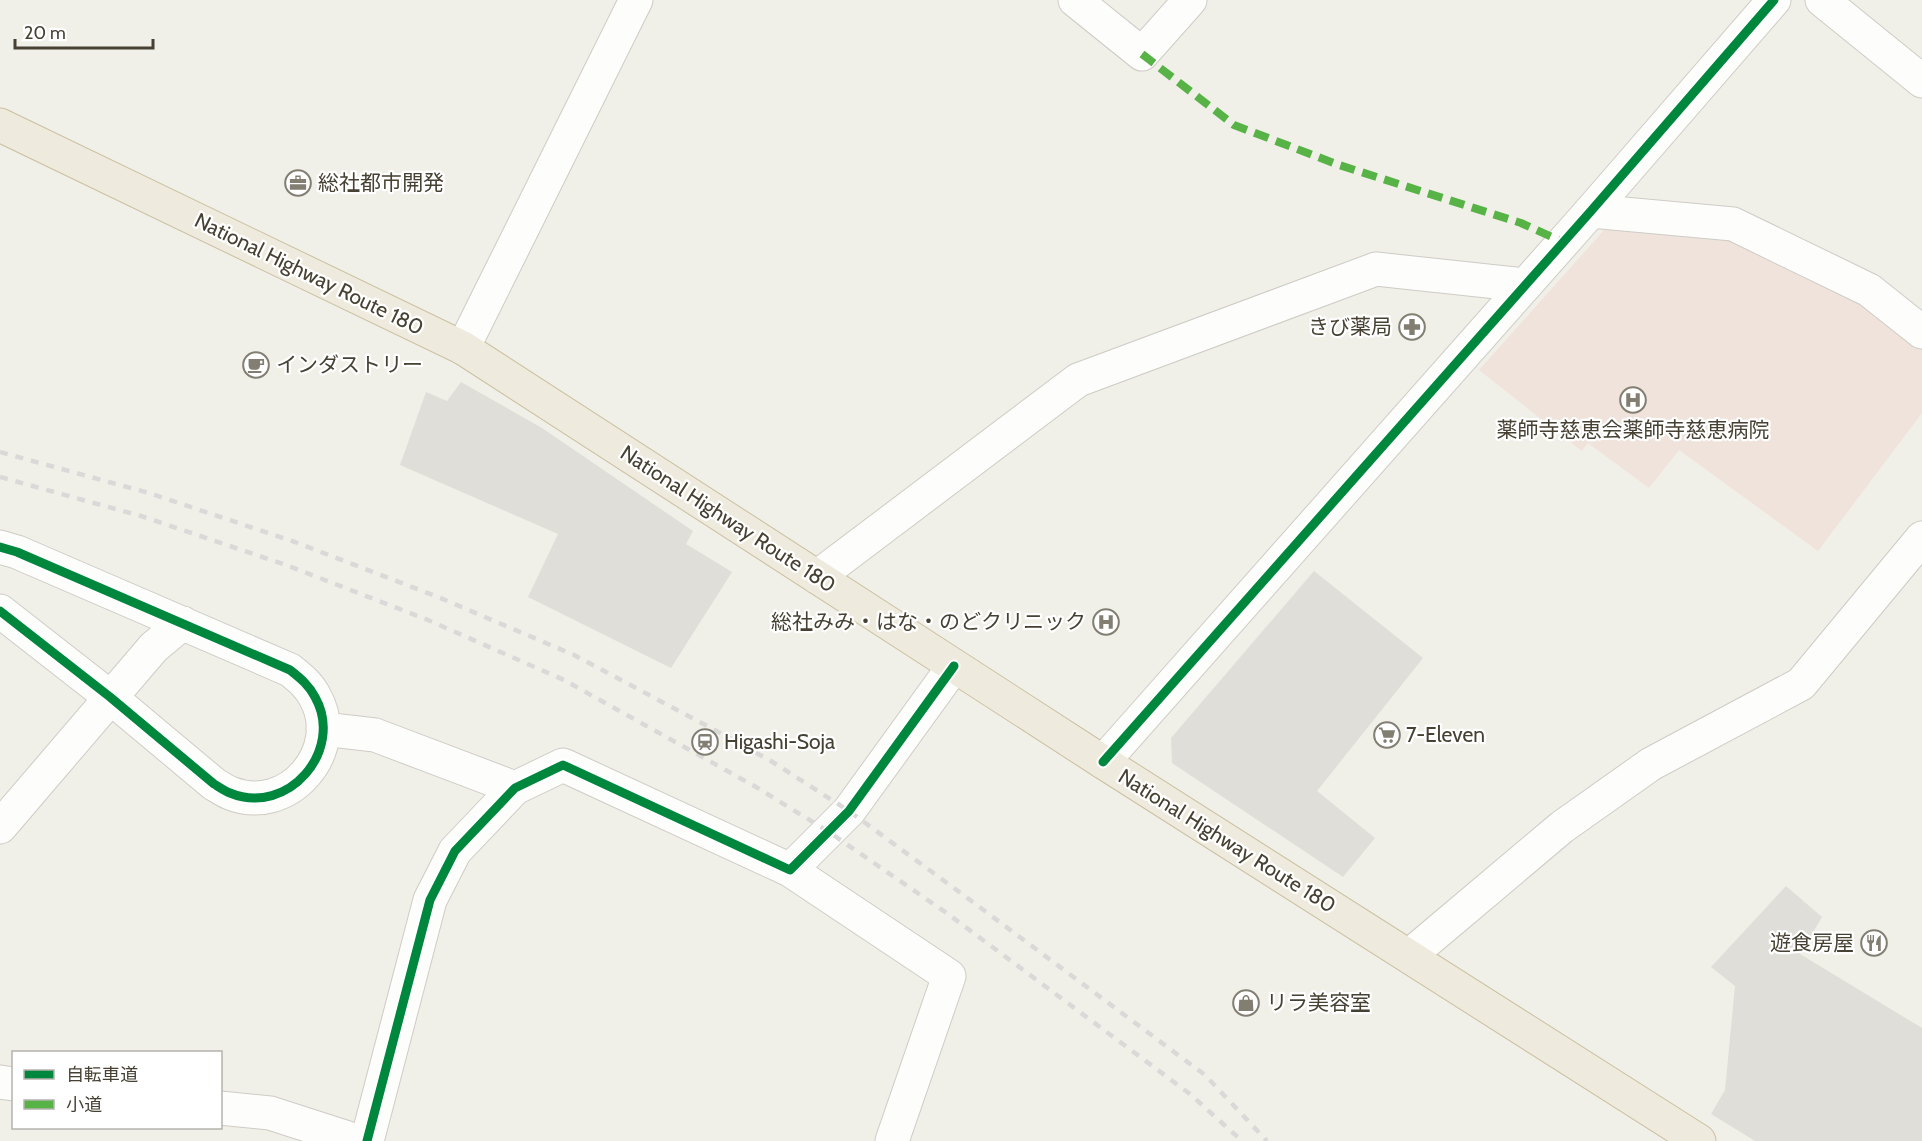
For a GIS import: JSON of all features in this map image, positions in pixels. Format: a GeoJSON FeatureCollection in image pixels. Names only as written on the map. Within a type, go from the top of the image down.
{"type":"FeatureCollection","features":[{"type":"Feature","properties":{"kind":"highway","name":"National Highway Route 180"},"geometry":{"type":"LineString","coordinates":[[0,125],[463,348],[1103,762],[1699,1141]]}},
{"type":"Feature","properties":{"kind":"street"},"geometry":{"type":"LineString","coordinates":[[463,348],[636,0]]}},
{"type":"Feature","properties":{"kind":"street"},"geometry":{"type":"LineString","coordinates":[[1075,0],[1142,54],[1191,0]]}},
{"type":"Feature","properties":{"kind":"street"},"geometry":{"type":"LineString","coordinates":[[1103,762],[1591,211],[1774,0]]}},
{"type":"Feature","properties":{"kind":"street"},"geometry":{"type":"LineString","coordinates":[[1822,0],[1922,81]]}},
{"type":"Feature","properties":{"kind":"street"},"geometry":{"type":"LineString","coordinates":[[1591,211],[1733,224],[1869,290],[1922,332]]}},
{"type":"Feature","properties":{"kind":"street"},"geometry":{"type":"LineString","coordinates":[[817,577],[1078,380],[1376,269],[1525,285]]}},
{"type":"Feature","properties":{"kind":"street"},"geometry":{"type":"LineString","coordinates":[[1409,956],[1562,827],[1652,764],[1801,684],[1922,538]]}},
{"type":"Feature","properties":{"kind":"street"},"geometry":{"type":"LineString","coordinates":[[0,547],[17,552],[290,670],[305,682],[316,698],[322,713],[324,729],[319,754],[304,777],[281,793],[249,798],[231,794],[214,784],[110,697],[0,612]]}},
{"type":"Feature","properties":{"kind":"street"},"geometry":{"type":"LineString","coordinates":[[0,827],[154,646],[183,623]]}},
{"type":"Feature","properties":{"kind":"street"},"geometry":{"type":"LineString","coordinates":[[790,870],[849,811],[954,666]]}},
{"type":"Feature","properties":{"kind":"street"},"geometry":{"type":"LineString","coordinates":[[324,729],[375,735],[514,788]]}},
{"type":"Feature","properties":{"kind":"street"},"geometry":{"type":"LineString","coordinates":[[368,1141],[430,900],[455,851],[514,788],[563,765],[790,870],[949,975],[892,1141]]}},
{"type":"Feature","properties":{"kind":"street"},"geometry":{"type":"LineString","coordinates":[[222,1108],[270,1113],[357,1141]]}},
{"type":"Feature","properties":{"kind":"shaded area"},"geometry":{"type":"Polygon","coordinates":[[[1673,226],[1746,243],[1857,298],[1922,349],[1922,413],[1818,551],[1679,450],[1649,488],[1588,443],[1582,451],[1479,370],[1605,229],[1673,226]]]}},
{"type":"Feature","properties":{"kind":"shaded area"},"geometry":{"type":"Polygon","coordinates":[[[461,382],[542,428],[693,531],[686,544],[732,572],[671,668],[528,597],[558,534],[400,465],[426,392],[447,401],[461,382]]]}},
{"type":"Feature","properties":{"kind":"shaded area"},"geometry":{"type":"Polygon","coordinates":[[[1314,571],[1423,658],[1317,791],[1375,838],[1343,877],[1172,763],[1171,738],[1314,571]]]}},
{"type":"Feature","properties":{"kind":"shaded area"},"geometry":{"type":"Polygon","coordinates":[[[1786,886],[1822,917],[1800,954],[1922,1028],[1922,1141],[1755,1141],[1711,1114],[1725,1090],[1735,986],[1711,967],[1786,886]]]}},
{"type":"Feature","properties":{"kind":"railway"},"geometry":{"type":"LineString","coordinates":[[0,452],[149,493],[295,542],[438,597],[574,655],[711,728],[771,761],[849,811],[962,894],[1205,1075],[1267,1141]]}},
{"type":"Feature","properties":{"kind":"railway"},"geometry":{"type":"LineString","coordinates":[[0,477],[141,516],[286,565],[428,620],[564,680],[756,787],[829,832],[948,914],[1190,1094],[1242,1141]]}},
{"type":"Feature","properties":{"kind":"marked path"},"geometry":{"type":"LineString","coordinates":[[1142,54],[1234,125],[1339,165],[1521,223],[1563,242]]}},
{"type":"Feature","properties":{"kind":"cycle path"},"geometry":{"type":"LineString","coordinates":[[1103,762],[1591,211],[1774,0]]}},
{"type":"Feature","properties":{"kind":"cycle path"},"geometry":{"type":"LineString","coordinates":[[0,547],[17,552],[290,670],[310,689],[322,717],[323,738],[317,757],[306,774],[290,787],[272,796],[252,798],[228,792],[214,784],[110,697],[0,611]]}},
{"type":"Feature","properties":{"kind":"cycle path"},"geometry":{"type":"LineString","coordinates":[[367,1141],[430,900],[455,851],[515,788],[563,765],[790,870],[849,811],[954,666]]}},
{"type":"Feature","properties":{"kind":"place","name":"総社都市開発"},"geometry":{"type":"Point","coordinates":[298,183]}},
{"type":"Feature","properties":{"kind":"place","name":"きび薬局"},"geometry":{"type":"Point","coordinates":[1412,327]}},
{"type":"Feature","properties":{"kind":"place","name":"インダストリー"},"geometry":{"type":"Point","coordinates":[256,365]}},
{"type":"Feature","properties":{"kind":"place","name":"薬師寺慈恵会薬師寺慈恵病院"},"geometry":{"type":"Point","coordinates":[1633,400]}},
{"type":"Feature","properties":{"kind":"place","name":"総社みみ・はな・のどクリニック"},"geometry":{"type":"Point","coordinates":[1106,622]}},
{"type":"Feature","properties":{"kind":"place","name":"7-Eleven"},"geometry":{"type":"Point","coordinates":[1387,735]}},
{"type":"Feature","properties":{"kind":"place","name":"Higashi-Soja"},"geometry":{"type":"Point","coordinates":[705,742]}},
{"type":"Feature","properties":{"kind":"place","name":"遊食房屋"},"geometry":{"type":"Point","coordinates":[1874,943]}},
{"type":"Feature","properties":{"kind":"place","name":"リラ美容室"},"geometry":{"type":"Point","coordinates":[1246,1003]}}]}
